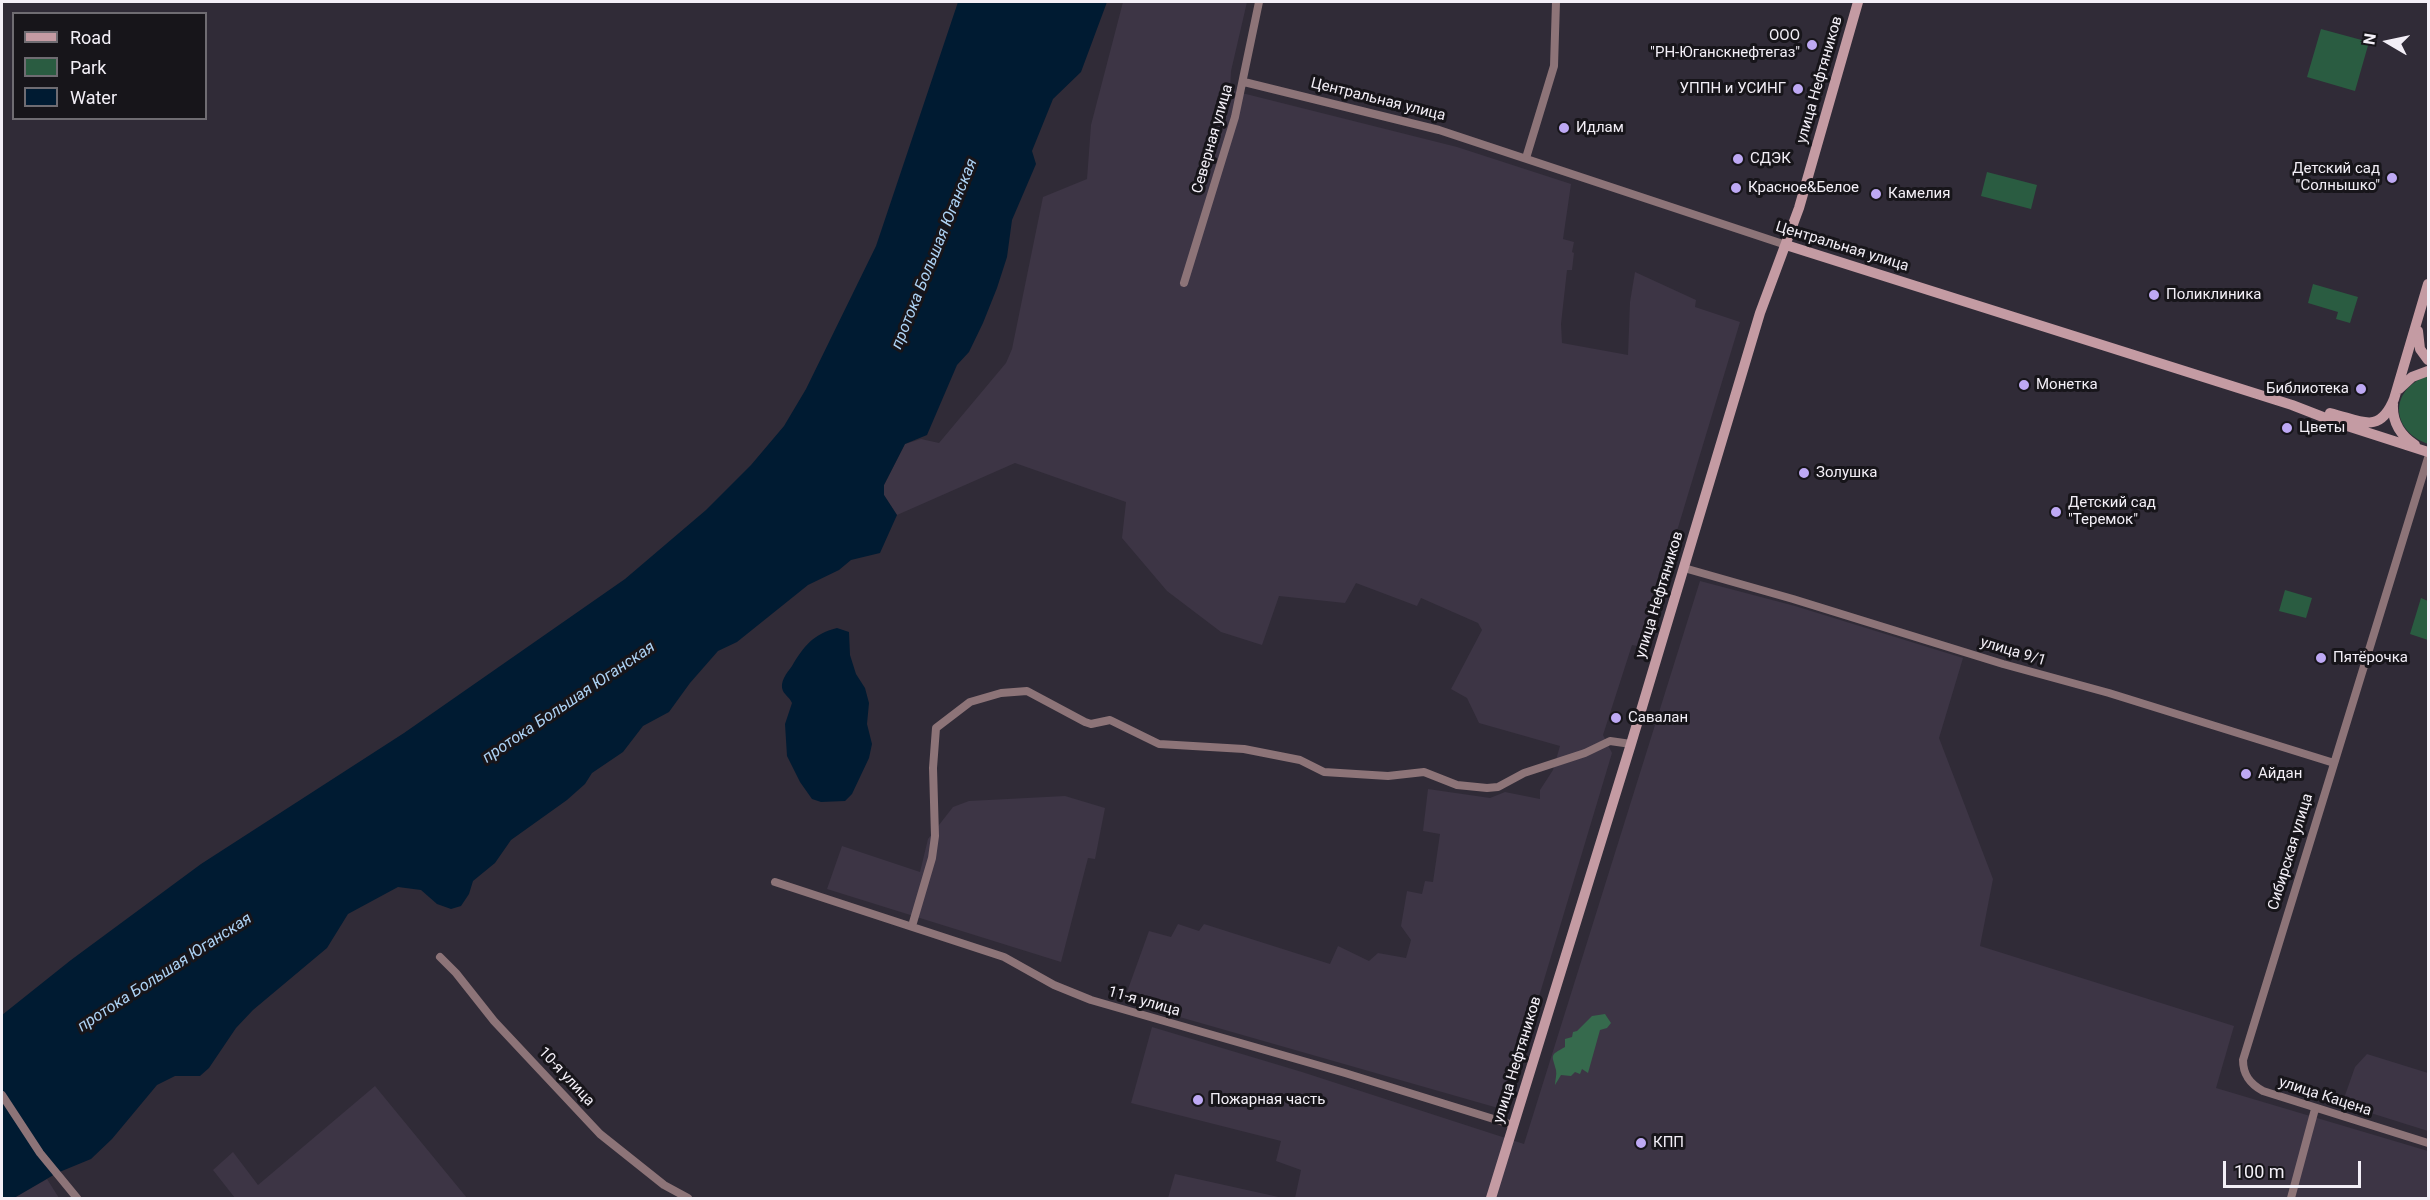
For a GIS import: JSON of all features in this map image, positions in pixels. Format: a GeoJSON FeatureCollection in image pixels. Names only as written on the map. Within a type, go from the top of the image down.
{"type":"FeatureCollection","features":[{"type":"Feature","properties":{"kind":"street","name":"Северная улица"},"geometry":{"type":"LineString","coordinates":[[1184,283],[1235,117],[1244,82],[1258,2]]}},
{"type":"Feature","properties":{"kind":"street"},"geometry":{"type":"LineString","coordinates":[[1526,158],[1554,66],[1556,2]]}},
{"type":"Feature","properties":{"kind":"street","name":"улица Нефтяников"},"geometry":{"type":"LineString","coordinates":[[1491,1198],[1631,744],[1760,313],[1799,208],[1858,2]]}},
{"type":"Feature","properties":{"kind":"street","name":"Центральная улица"},"geometry":{"type":"LineString","coordinates":[[1244,82],[1439,130],[1786,245],[2300,407],[2426,454]]}},
{"type":"Feature","properties":{"kind":"street"},"geometry":{"type":"LineString","coordinates":[[2426,454],[2399,431],[2393,412],[2394,399],[2428,284]]}},
{"type":"Feature","properties":{"kind":"street"},"geometry":{"type":"LineString","coordinates":[[2419,318],[2418,342],[2428,360]]}},
{"type":"Feature","properties":{"kind":"street"},"geometry":{"type":"LineString","coordinates":[[2300,407],[2365,423],[2374,423],[2387,413],[2406,381],[2428,371]]}},
{"type":"Feature","properties":{"kind":"street","name":"Сибирская улица"},"geometry":{"type":"LineString","coordinates":[[2245,1048],[2334,763],[2426,454]]}},
{"type":"Feature","properties":{"kind":"street","name":"улица 9/1"},"geometry":{"type":"LineString","coordinates":[[1683,568],[1792,598],[2334,763]]}},
{"type":"Feature","properties":{"kind":"street"},"geometry":{"type":"LineString","coordinates":[[912,926],[932,858],[935,836],[933,768],[936,728],[970,702],[1001,693],[1027,691],[1085,722],[1091,724],[1110,720],[1151,741],[1167,745],[1244,749],[1300,760],[1324,772],[1388,776],[1424,772],[1457,785],[1487,788],[1498,787],[1524,773],[1575,756],[1610,741],[1631,744]]}},
{"type":"Feature","properties":{"kind":"street","name":"11-я улица"},"geometry":{"type":"LineString","coordinates":[[775,882],[1004,957],[1054,985],[1091,1000],[1345,1073],[1513,1125]]}},
{"type":"Feature","properties":{"kind":"street","name":"10-я улица"},"geometry":{"type":"LineString","coordinates":[[440,957],[456,973],[494,1021],[600,1134],[664,1185],[688,1198]]}},
{"type":"Feature","properties":{"kind":"street","name":"улица Кацена"},"geometry":{"type":"LineString","coordinates":[[2245,1048],[2243,1067],[2247,1078],[2255,1087],[2316,1109],[2428,1143]]}},
{"type":"Feature","properties":{"kind":"street"},"geometry":{"type":"LineString","coordinates":[[2,1095],[23,1130],[77,1198]]}},
{"type":"Feature","properties":{"kind":"street"},"geometry":{"type":"LineString","coordinates":[[2291,1198],[2316,1109]]}},
{"type":"Feature","properties":{"kind":"shaded area"},"geometry":{"type":"Polygon","coordinates":[[[1123,2],[1247,2],[1231,71],[1230,90],[1457,147],[1571,184],[1563,239],[1574,242],[1572,252],[1574,253],[1572,270],[1567,270],[1561,324],[1562,343],[1628,355],[1630,302],[1635,272],[1696,300],[1695,307],[1740,322],[1642,647],[1632,645],[1603,735],[1612,753],[1505,1110],[1176,1016],[1178,1008],[1127,992],[1149,931],[1171,937],[1178,924],[1199,931],[1204,924],[1330,964],[1338,946],[1369,961],[1378,953],[1406,958],[1411,940],[1401,926],[1407,891],[1422,894],[1425,881],[1433,882],[1440,834],[1423,831],[1428,789],[1490,798],[1505,792],[1540,799],[1540,790],[1553,770],[1560,746],[1479,723],[1467,698],[1451,689],[1482,630],[1478,623],[1421,598],[1417,606],[1356,583],[1345,603],[1279,596],[1262,645],[1221,632],[1167,591],[1122,538],[1126,502],[1015,463],[897,515],[884,495],[884,485],[905,444],[921,439],[939,443],[1006,363],[1012,349],[1043,197],[1087,179],[1091,125],[1123,2]]]}},
{"type":"Feature","properties":{"kind":"shaded area"},"geometry":{"type":"Polygon","coordinates":[[[1700,581],[1795,606],[1963,658],[1939,738],[1993,879],[1980,946],[2234,1026],[2216,1088],[2428,1151],[2428,1198],[1295,1198],[1301,1170],[1276,1161],[1281,1141],[1131,1103],[1152,1027],[1302,1072],[1524,1144],[1700,581]]]}},
{"type":"Feature","properties":{"kind":"shaded area"},"geometry":{"type":"Polygon","coordinates":[[[1065,796],[1105,808],[1095,859],[1088,858],[1061,962],[827,889],[842,846],[920,872],[928,839],[953,807],[969,801],[1065,796]]]}},
{"type":"Feature","properties":{"kind":"shaded area"},"geometry":{"type":"Polygon","coordinates":[[[2367,1054],[2428,1073],[2428,1131],[2342,1104],[2355,1067],[2367,1054]]]}},
{"type":"Feature","properties":{"kind":"shaded area"},"geometry":{"type":"Polygon","coordinates":[[[375,1086],[467,1198],[235,1198],[213,1170],[233,1152],[258,1185],[375,1086]]]}},
{"type":"Feature","properties":{"kind":"shaded area"},"geometry":{"type":"Polygon","coordinates":[[[1175,1174],[1283,1198],[1168,1198],[1175,1174]]]}},
{"type":"Feature","properties":{"kind":"shaded area"},"geometry":{"type":"Polygon","coordinates":[[[47,1179],[59,1198],[14,1198],[47,1179]]]}},
{"type":"Feature","properties":{"kind":"green space"},"geometry":{"type":"Polygon","coordinates":[[[2321,29],[2369,42],[2355,91],[2307,77],[2321,29]]]}},
{"type":"Feature","properties":{"kind":"green space"},"geometry":{"type":"Polygon","coordinates":[[[1987,172],[2037,185],[2031,209],[1981,196],[1987,172]]]}},
{"type":"Feature","properties":{"kind":"green space"},"geometry":{"type":"Polygon","coordinates":[[[2313,284],[2358,297],[2350,323],[2336,319],[2338,312],[2308,303],[2313,284]]]}},
{"type":"Feature","properties":{"kind":"green space"},"geometry":{"type":"Polygon","coordinates":[[[2428,376],[2428,444],[2415,438],[2406,429],[2399,410],[2406,390],[2415,382],[2428,376]]]}},
{"type":"Feature","properties":{"kind":"green space"},"geometry":{"type":"Polygon","coordinates":[[[2285,590],[2312,598],[2306,618],[2279,611],[2285,590]]]}},
{"type":"Feature","properties":{"kind":"green space"},"geometry":{"type":"Polygon","coordinates":[[[2421,598],[2428,601],[2428,640],[2410,634],[2421,598]]]}},
{"type":"Feature","properties":{"kind":"green space"},"geometry":{"type":"Polygon","coordinates":[[[1605,1014],[1611,1023],[1607,1028],[1600,1030],[1588,1073],[1582,1069],[1580,1074],[1575,1072],[1571,1076],[1561,1075],[1555,1085],[1554,1054],[1565,1047],[1565,1039],[1572,1037],[1573,1032],[1577,1031],[1592,1016],[1605,1014]]]}},
{"type":"Feature","properties":{"kind":"water","name":"протока Большая Юганская"},"geometry":{"type":"Polygon","coordinates":[[[958,2],[1107,2],[1081,72],[1053,99],[1032,151],[1036,164],[1012,220],[1007,257],[983,323],[969,352],[957,365],[927,435],[905,444],[884,485],[884,495],[897,515],[880,553],[851,560],[839,570],[808,585],[737,642],[718,651],[669,712],[643,726],[623,752],[592,773],[585,784],[567,800],[511,840],[495,863],[473,881],[469,894],[461,906],[451,909],[437,904],[421,890],[398,887],[348,914],[327,948],[253,1010],[236,1028],[209,1068],[200,1076],[175,1076],[157,1085],[112,1139],[91,1159],[57,1173],[14,1198],[2,1198],[2,1015],[71,960],[201,864],[404,733],[625,579],[706,510],[751,465],[784,426],[806,389],[876,246],[958,2]]]}},
{"type":"Feature","properties":{"kind":"water"},"geometry":{"type":"Polygon","coordinates":[[[837,628],[849,632],[850,655],[856,674],[865,688],[869,703],[867,724],[872,744],[869,758],[852,794],[845,801],[821,802],[812,799],[800,782],[787,756],[785,724],[792,703],[783,691],[782,684],[801,652],[810,642],[815,637],[837,628]]]}},
{"type":"Feature","properties":{"kind":"place","name":"ООО \"РН-Юганскнефтегаз\""},"geometry":{"type":"Point","coordinates":[1812,45]}},
{"type":"Feature","properties":{"kind":"place","name":"УППН и УСИНГ"},"geometry":{"type":"Point","coordinates":[1798,89]}},
{"type":"Feature","properties":{"kind":"place","name":"Идлам"},"geometry":{"type":"Point","coordinates":[1564,128]}},
{"type":"Feature","properties":{"kind":"place","name":"СДЭК"},"geometry":{"type":"Point","coordinates":[1738,159]}},
{"type":"Feature","properties":{"kind":"place","name":"Детский сад \"Солнышко\""},"geometry":{"type":"Point","coordinates":[2392,178]}},
{"type":"Feature","properties":{"kind":"place","name":"Красное&Белое"},"geometry":{"type":"Point","coordinates":[1736,188]}},
{"type":"Feature","properties":{"kind":"place","name":"Камелия"},"geometry":{"type":"Point","coordinates":[1876,194]}},
{"type":"Feature","properties":{"kind":"place","name":"Поликлиника"},"geometry":{"type":"Point","coordinates":[2154,295]}},
{"type":"Feature","properties":{"kind":"place","name":"Монетка"},"geometry":{"type":"Point","coordinates":[2024,385]}},
{"type":"Feature","properties":{"kind":"place","name":"Библиотека"},"geometry":{"type":"Point","coordinates":[2361,389]}},
{"type":"Feature","properties":{"kind":"place","name":"Цветы"},"geometry":{"type":"Point","coordinates":[2287,428]}},
{"type":"Feature","properties":{"kind":"place","name":"Золушка"},"geometry":{"type":"Point","coordinates":[1804,473]}},
{"type":"Feature","properties":{"kind":"place","name":"Детский сад \"Теремок\""},"geometry":{"type":"Point","coordinates":[2056,512]}},
{"type":"Feature","properties":{"kind":"place","name":"Пятёрочка"},"geometry":{"type":"Point","coordinates":[2321,658]}},
{"type":"Feature","properties":{"kind":"place","name":"Савалан"},"geometry":{"type":"Point","coordinates":[1616,718]}},
{"type":"Feature","properties":{"kind":"place","name":"Айдан"},"geometry":{"type":"Point","coordinates":[2246,774]}},
{"type":"Feature","properties":{"kind":"place","name":"Пожарная часть"},"geometry":{"type":"Point","coordinates":[1198,1100]}},
{"type":"Feature","properties":{"kind":"place","name":"КПП"},"geometry":{"type":"Point","coordinates":[1641,1143]}}]}
